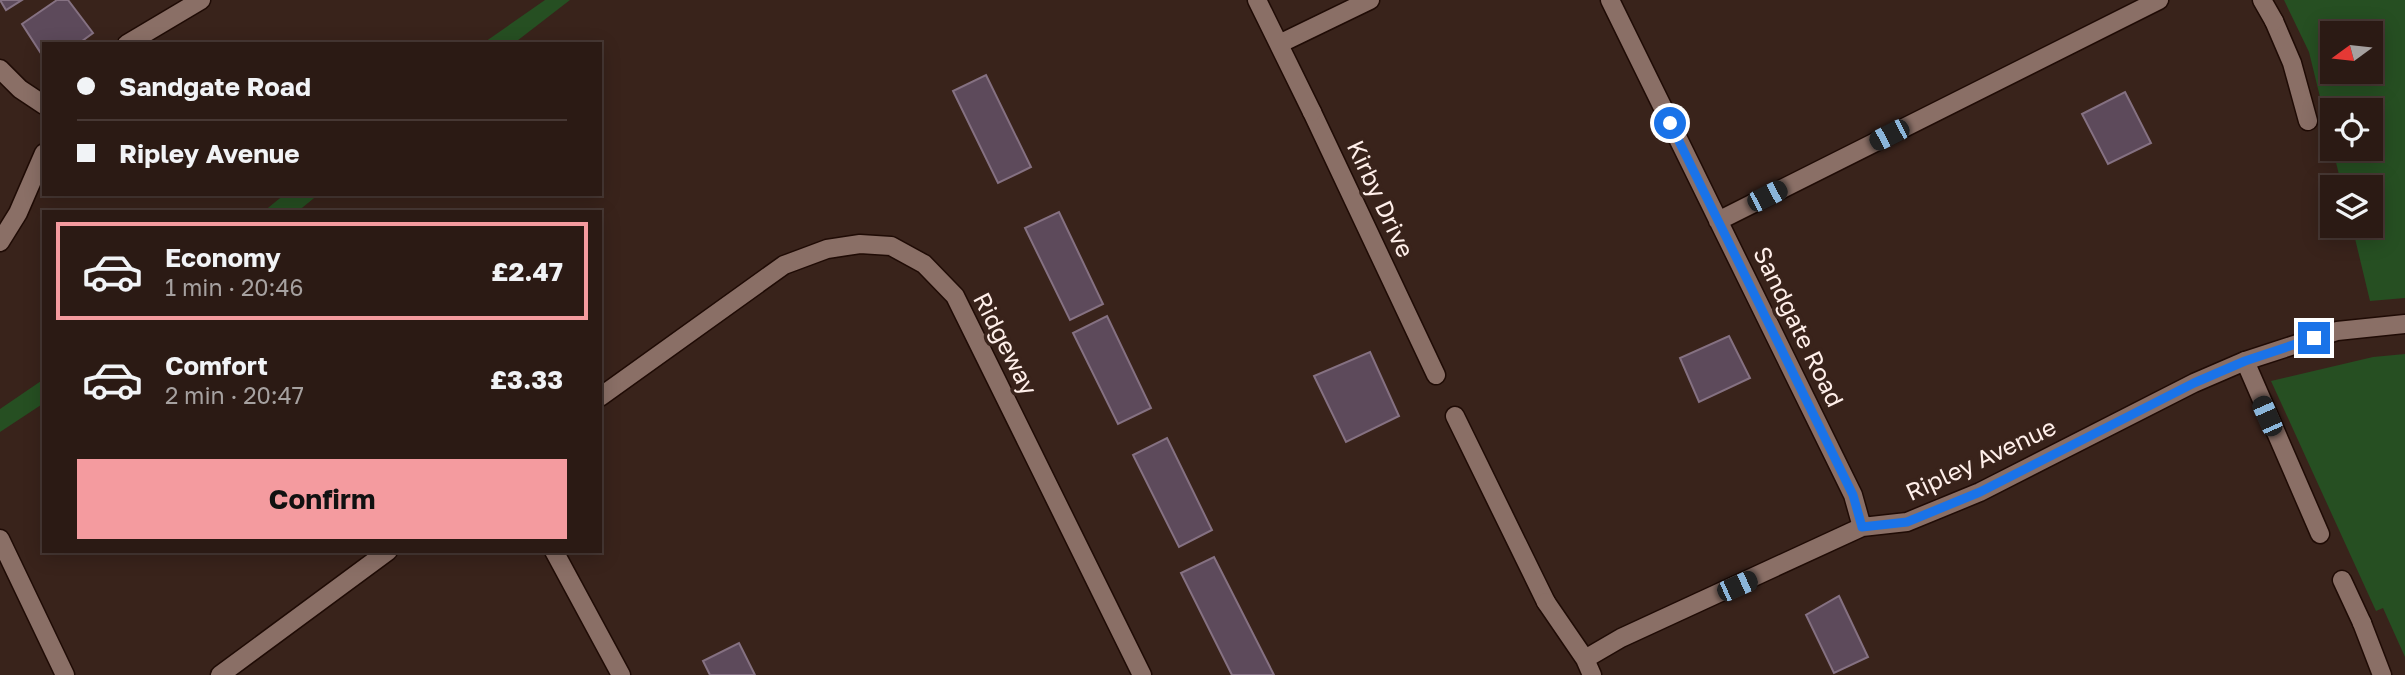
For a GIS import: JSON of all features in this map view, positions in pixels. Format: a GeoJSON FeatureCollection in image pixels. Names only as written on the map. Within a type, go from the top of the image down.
{"type":"FeatureCollection","features":[{"type":"Feature","properties":{"kind":"street"},"geometry":{"type":"LineString","coordinates":[[130,42],[201,0]]}},
{"type":"Feature","properties":{"kind":"street","name":"Kirby Drive"},"geometry":{"type":"LineString","coordinates":[[1257,0],[1436,375]]}},
{"type":"Feature","properties":{"kind":"street"},"geometry":{"type":"LineString","coordinates":[[1279,44],[1370,0]]}},
{"type":"Feature","properties":{"kind":"street","name":"Sandgate Road"},"geometry":{"type":"LineString","coordinates":[[1610,0],[1853,495],[1862,527]]}},
{"type":"Feature","properties":{"kind":"street"},"geometry":{"type":"LineString","coordinates":[[1718,221],[2159,0]]}},
{"type":"Feature","properties":{"kind":"street"},"geometry":{"type":"LineString","coordinates":[[2262,0],[2292,63],[2308,121]]}},
{"type":"Feature","properties":{"kind":"street"},"geometry":{"type":"LineString","coordinates":[[0,69],[20,89],[42,104]]}},
{"type":"Feature","properties":{"kind":"street"},"geometry":{"type":"LineString","coordinates":[[0,242],[18,213],[42,158]]}},
{"type":"Feature","properties":{"kind":"street","name":"Ridgeway"},"geometry":{"type":"LineString","coordinates":[[602,396],[784,265],[827,249],[860,244],[891,246],[924,264],[955,296],[1142,675]]}},
{"type":"Feature","properties":{"kind":"street","name":"Ripley Avenue"},"geometry":{"type":"LineString","coordinates":[[1455,416],[1546,603],[1588,667],[1622,638],[1862,527],[1907,522],[1980,492],[2194,383],[2245,361],[2337,331],[2405,324]]}},
{"type":"Feature","properties":{"kind":"street"},"geometry":{"type":"LineString","coordinates":[[2245,361],[2320,534]]}},
{"type":"Feature","properties":{"kind":"street"},"geometry":{"type":"LineString","coordinates":[[0,539],[65,675]]}},
{"type":"Feature","properties":{"kind":"street"},"geometry":{"type":"LineString","coordinates":[[220,675],[385,553]]}},
{"type":"Feature","properties":{"kind":"street"},"geometry":{"type":"LineString","coordinates":[[555,553],[621,675]]}},
{"type":"Feature","properties":{"kind":"street"},"geometry":{"type":"LineString","coordinates":[[2342,580],[2382,675]]}},
{"type":"Feature","properties":{"kind":"green space"},"geometry":{"type":"Polygon","coordinates":[[[545,0],[570,0],[516,42],[485,42],[545,0]]]}},
{"type":"Feature","properties":{"kind":"green space"},"geometry":{"type":"Polygon","coordinates":[[[2284,0],[2405,0],[2405,298],[2370,301],[2355,238],[2383,238],[2383,175],[2339,175],[2336,161],[2383,161],[2383,98],[2320,98],[2309,52],[2284,0]]]}},
{"type":"Feature","properties":{"kind":"green space"},"geometry":{"type":"Polygon","coordinates":[[[283,196],[317,196],[299,210],[265,210],[283,196]]]}},
{"type":"Feature","properties":{"kind":"green space"},"geometry":{"type":"Polygon","coordinates":[[[2405,354],[2405,657],[2383,608],[2376,611],[2271,381],[2373,357],[2405,354]]]}},
{"type":"Feature","properties":{"kind":"green space"},"geometry":{"type":"Polygon","coordinates":[[[42,380],[42,404],[0,432],[0,409],[42,380]]]}},
{"type":"Feature","properties":{"kind":"building"},"geometry":{"type":"Polygon","coordinates":[[[0,0],[22,0],[6,10],[0,0]]]}},
{"type":"Feature","properties":{"kind":"building"},"geometry":{"type":"Polygon","coordinates":[[[57,0],[68,0],[93,33],[81,42],[42,42],[42,55],[22,24],[57,0]]]}},
{"type":"Feature","properties":{"kind":"building"},"geometry":{"type":"Polygon","coordinates":[[[986,75],[1031,167],[998,183],[953,91],[986,75]]]}},
{"type":"Feature","properties":{"kind":"building"},"geometry":{"type":"Polygon","coordinates":[[[2125,92],[2151,143],[2108,164],[2082,114],[2125,92]]]}},
{"type":"Feature","properties":{"kind":"building"},"geometry":{"type":"Polygon","coordinates":[[[1059,212],[1103,304],[1070,320],[1025,228],[1059,212]]]}},
{"type":"Feature","properties":{"kind":"building"},"geometry":{"type":"Polygon","coordinates":[[[1107,316],[1151,408],[1118,424],[1073,333],[1107,316]]]}},
{"type":"Feature","properties":{"kind":"building"},"geometry":{"type":"Polygon","coordinates":[[[1729,336],[1750,378],[1699,402],[1680,358],[1729,336]]]}},
{"type":"Feature","properties":{"kind":"building"},"geometry":{"type":"Polygon","coordinates":[[[1370,352],[1399,416],[1346,442],[1314,376],[1370,352]]]}},
{"type":"Feature","properties":{"kind":"building"},"geometry":{"type":"Polygon","coordinates":[[[1167,438],[1212,530],[1179,547],[1133,455],[1167,438]]]}},
{"type":"Feature","properties":{"kind":"building"},"geometry":{"type":"Polygon","coordinates":[[[1214,557],[1274,675],[1232,675],[1181,573],[1214,557]]]}},
{"type":"Feature","properties":{"kind":"building"},"geometry":{"type":"Polygon","coordinates":[[[1839,596],[1868,657],[1834,673],[1806,615],[1839,596]]]}},
{"type":"Feature","properties":{"kind":"building"},"geometry":{"type":"Polygon","coordinates":[[[739,643],[755,675],[710,675],[703,661],[739,643]]]}},
{"type":"Feature","properties":{"kind":"route"},"geometry":{"type":"LineString","coordinates":[[1670,123],[1853,495],[1862,527],[1907,522],[1980,492],[2194,383],[2245,361],[2314,338]]}}]}
